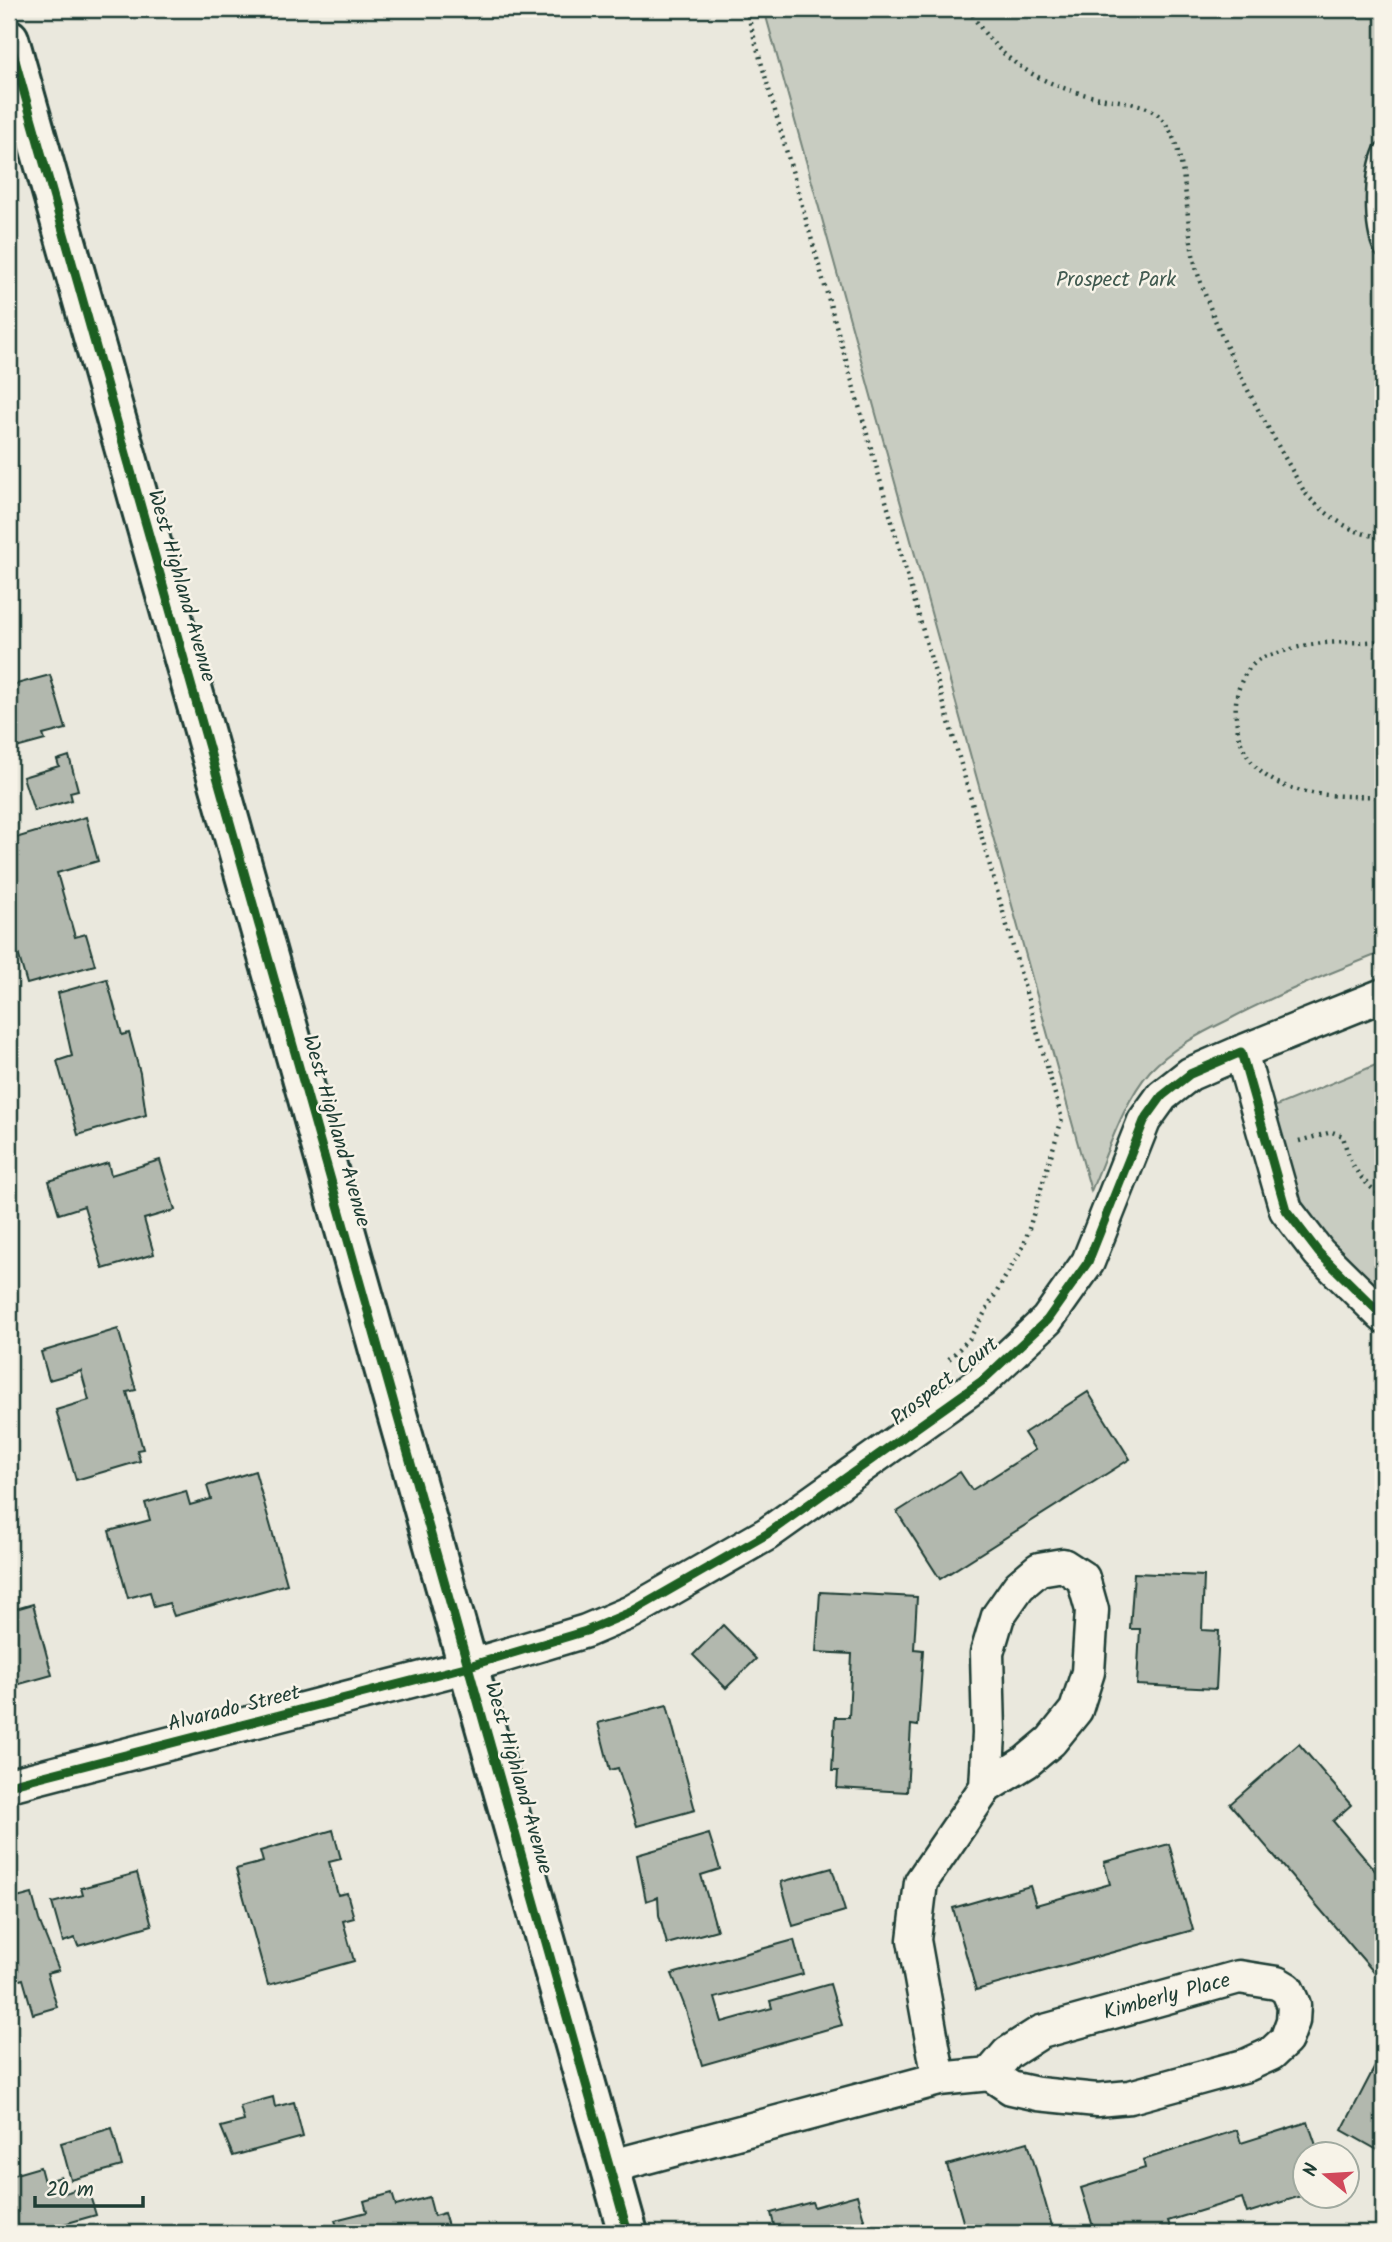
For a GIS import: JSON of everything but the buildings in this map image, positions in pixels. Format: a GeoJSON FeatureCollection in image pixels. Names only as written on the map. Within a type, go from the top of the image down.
{"type":"FeatureCollection","features":[{"type":"Feature","properties":{"kind":"street","name":"West Highland Avenue"},"geometry":{"type":"LineString","coordinates":[[9,39],[628,2233]]}},
{"type":"Feature","properties":{"kind":"street","name":"Prospect Court"},"geometry":{"type":"LineString","coordinates":[[469,1666],[586,1631],[631,1612],[767,1534],[982,1381],[1047,1320],[1088,1262],[1144,1121],[1161,1096],[1190,1074],[1383,995]]}},
{"type":"Feature","properties":{"kind":"street"},"geometry":{"type":"LineString","coordinates":[[1241,1052],[1286,1210],[1319,1253],[1383,1316]]}},
{"type":"Feature","properties":{"kind":"street"},"geometry":{"type":"LineString","coordinates":[[939,2079],[914,1940],[921,1882],[986,1787],[1026,1762],[1051,1741],[1076,1710],[1088,1672],[1092,1610],[1083,1578],[1063,1566],[1039,1569],[1019,1586],[998,1616],[987,1653],[989,1734],[986,1787]]}},
{"type":"Feature","properties":{"kind":"street","name":"Alvarado Street"},"geometry":{"type":"LineString","coordinates":[[9,1785],[469,1666]]}},
{"type":"Feature","properties":{"kind":"street","name":"Kimberly Place"},"geometry":{"type":"LineString","coordinates":[[1239,1977],[1277,1983],[1287,1989],[1294,2004],[1293,2021],[1286,2040],[1270,2054],[1247,2065],[1130,2096],[1097,2100],[1038,2094],[1011,2088],[990,2074],[1008,2053],[1041,2032],[1239,1977]]}},
{"type":"Feature","properties":{"kind":"street"},"geometry":{"type":"LineString","coordinates":[[609,2167],[939,2079],[990,2074]]}},
{"type":"Feature","properties":{"kind":"lane"},"geometry":{"type":"LineString","coordinates":[[1383,151],[1377,164],[1377,237],[1383,249]]}},
{"type":"Feature","properties":{"kind":"path"},"geometry":{"type":"LineString","coordinates":[[746,9],[1062,1119],[1024,1245],[970,1338],[945,1364]]}},
{"type":"Feature","properties":{"kind":"path"},"geometry":{"type":"LineString","coordinates":[[969,9],[994,45],[1024,70],[1054,86],[1147,107],[1163,119],[1177,146],[1196,271],[1230,359],[1305,493],[1314,504],[1350,529],[1383,535]]}},
{"type":"Feature","properties":{"kind":"path"},"geometry":{"type":"LineString","coordinates":[[1383,640],[1325,643],[1260,658],[1244,675],[1235,704],[1237,736],[1249,761],[1269,780],[1303,793],[1342,797],[1383,796]]}},
{"type":"Feature","properties":{"kind":"path"},"geometry":{"type":"LineString","coordinates":[[1300,1141],[1332,1132],[1343,1136],[1349,1162],[1383,1197]]}},
{"type":"Feature","properties":{"kind":"green space","name":"Prospect Park"},"geometry":{"type":"Polygon","coordinates":[[[764,9],[1383,9],[1383,952],[1265,1002],[1196,1037],[1167,1056],[1150,1071],[1132,1098],[1116,1129],[1091,1191],[764,9]]]}},
{"type":"Feature","properties":{"kind":"green space"},"geometry":{"type":"Polygon","coordinates":[[[1383,1062],[1383,1292],[1317,1233],[1294,1198],[1271,1108],[1383,1062]]]}},
{"type":"Feature","properties":{"kind":"cycle path"},"geometry":{"type":"LineString","coordinates":[[9,39],[628,2233]]}},
{"type":"Feature","properties":{"kind":"cycle path"},"geometry":{"type":"LineString","coordinates":[[9,1785],[469,1666],[586,1631],[631,1612],[767,1534],[982,1381],[1047,1320],[1088,1262],[1144,1121],[1162,1096],[1190,1074],[1241,1052],[1286,1210],[1319,1253],[1383,1316]]}}]}
